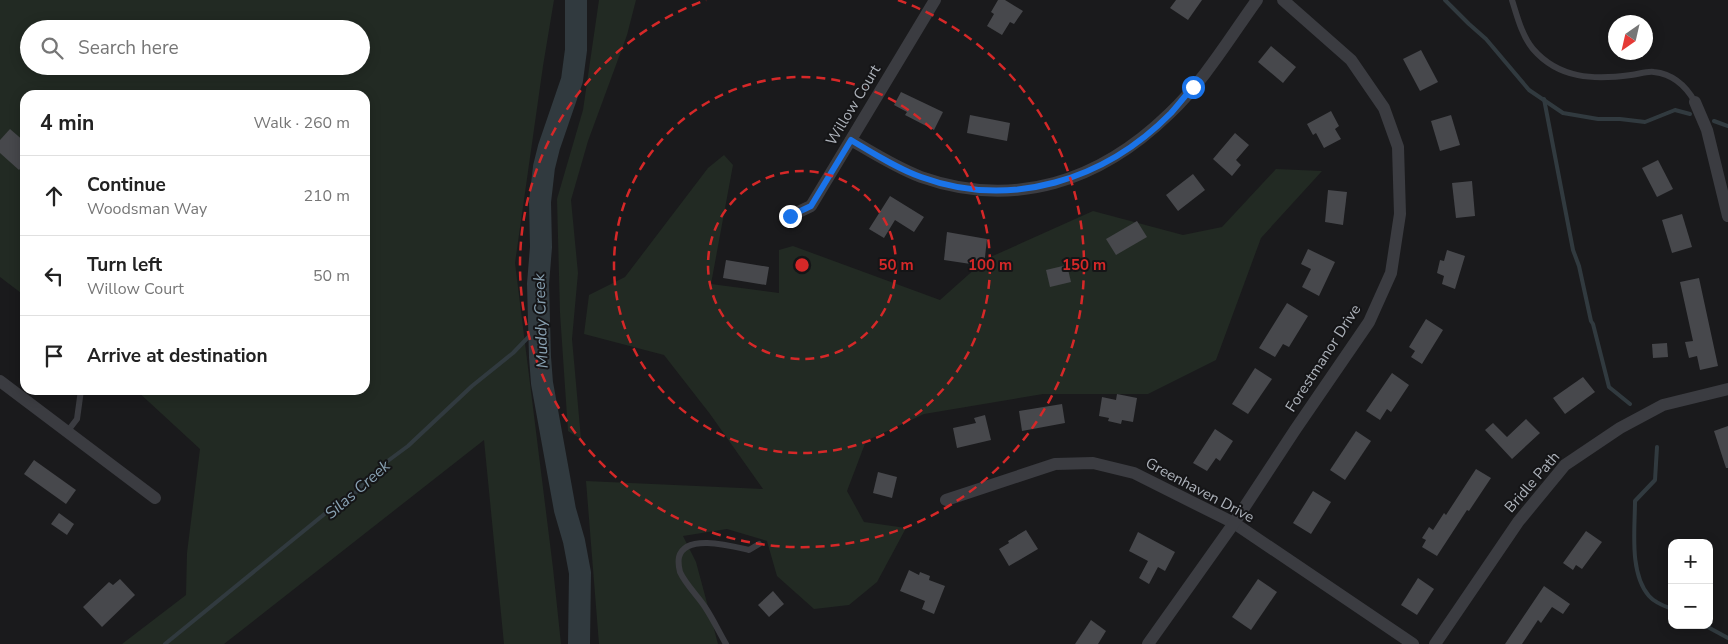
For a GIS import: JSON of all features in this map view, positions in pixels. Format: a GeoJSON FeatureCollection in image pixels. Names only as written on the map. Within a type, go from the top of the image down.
{"type":"FeatureCollection","features":[{"type":"Feature","properties":{"kind":"street","name":"Willow Court"},"geometry":{"type":"LineString","coordinates":[[790,216],[811,206],[935,0]]}},
{"type":"Feature","properties":{"kind":"street"},"geometry":{"type":"LineString","coordinates":[[851,140],[888,162],[921,177],[977,189],[1022,189],[1073,178],[1100,166],[1125,151],[1170,114],[1213,62],[1257,0]]}},
{"type":"Feature","properties":{"kind":"street","name":"Forestmanor Drive"},"geometry":{"type":"LineString","coordinates":[[1148,644],[1234,523],[1369,322],[1391,273],[1400,214],[1398,147],[1384,108],[1351,60],[1283,0]]}},
{"type":"Feature","properties":{"kind":"street"},"geometry":{"type":"LineString","coordinates":[[1695,102],[1707,130],[1728,216]]}},
{"type":"Feature","properties":{"kind":"street"},"geometry":{"type":"LineString","coordinates":[[0,381],[155,498]]}},
{"type":"Feature","properties":{"kind":"street","name":"Bridle Path"},"geometry":{"type":"LineString","coordinates":[[1435,644],[1518,522],[1565,465],[1620,428],[1663,406],[1728,390]]}},
{"type":"Feature","properties":{"kind":"street","name":"Greenhaven Drive"},"geometry":{"type":"LineString","coordinates":[[946,500],[1055,464],[1093,463],[1134,473],[1234,523],[1413,644]]}},
{"type":"Feature","properties":{"kind":"lane"},"geometry":{"type":"LineString","coordinates":[[1512,0],[1525,36],[1532,48],[1557,69],[1566,73],[1589,76],[1616,76],[1652,71],[1680,82],[1695,102]]}},
{"type":"Feature","properties":{"kind":"lane"},"geometry":{"type":"LineString","coordinates":[[68,432],[76,418],[80,395]]}},
{"type":"Feature","properties":{"kind":"lane"},"geometry":{"type":"LineString","coordinates":[[726,644],[705,608],[680,572],[678,560],[680,553],[685,547],[698,543],[748,550],[759,544]]}},
{"type":"Feature","properties":{"kind":"shaded area"},"geometry":{"type":"Polygon","coordinates":[[[0,0],[554,0],[515,263],[561,644],[504,644],[484,440],[224,644],[122,644],[186,595],[187,553],[200,449],[141,395],[370,395],[370,90],[20,90],[20,292],[0,277],[0,0]]]}},
{"type":"Feature","properties":{"kind":"shaded area"},"geometry":{"type":"Polygon","coordinates":[[[599,0],[636,0],[627,35],[588,141],[571,200],[578,273],[572,339],[581,439],[568,431],[560,313],[557,199],[583,110],[599,0]]]}},
{"type":"Feature","properties":{"kind":"shaded area"},"geometry":{"type":"Polygon","coordinates":[[[724,155],[733,165],[711,284],[779,293],[779,250],[793,246],[940,300],[986,259],[1093,211],[1183,235],[1222,227],[1276,169],[1322,171],[1261,238],[1216,360],[1148,394],[1043,394],[924,414],[866,441],[847,491],[864,522],[906,528],[877,582],[849,605],[814,609],[777,576],[767,541],[727,529],[683,536],[696,562],[718,644],[599,644],[586,481],[763,489],[710,414],[664,355],[584,334],[589,295],[625,277],[708,168],[724,155]]]}},
{"type":"Feature","properties":{"kind":"building"},"geometry":{"type":"Polygon","coordinates":[[[998,0],[1005,0],[1023,11],[1014,24],[1010,22],[1002,35],[987,26],[994,14],[991,12],[998,0]]]}},
{"type":"Feature","properties":{"kind":"building"},"geometry":{"type":"Polygon","coordinates":[[[1176,0],[1202,0],[1188,20],[1170,8],[1176,0]]]}},
{"type":"Feature","properties":{"kind":"building"},"geometry":{"type":"Polygon","coordinates":[[[1271,46],[1296,67],[1283,83],[1258,62],[1271,46]]]}},
{"type":"Feature","properties":{"kind":"building"},"geometry":{"type":"Polygon","coordinates":[[[1421,50],[1438,82],[1420,91],[1403,59],[1421,50]]]}},
{"type":"Feature","properties":{"kind":"building"},"geometry":{"type":"Polygon","coordinates":[[[901,92],[943,112],[934,130],[905,115],[907,112],[894,105],[901,92]]]}},
{"type":"Feature","properties":{"kind":"building"},"geometry":{"type":"Polygon","coordinates":[[[1331,111],[1339,126],[1335,129],[1341,139],[1324,148],[1316,133],[1313,135],[1307,124],[1331,111]]]}},
{"type":"Feature","properties":{"kind":"building"},"geometry":{"type":"Polygon","coordinates":[[[970,115],[1010,123],[1007,141],[967,133],[970,115]]]}},
{"type":"Feature","properties":{"kind":"building"},"geometry":{"type":"Polygon","coordinates":[[[1451,115],[1460,145],[1440,151],[1431,121],[1451,115]]]}},
{"type":"Feature","properties":{"kind":"building"},"geometry":{"type":"Polygon","coordinates":[[[10,129],[20,138],[19,170],[0,153],[0,140],[10,129]]]}},
{"type":"Feature","properties":{"kind":"building"},"geometry":{"type":"Polygon","coordinates":[[[1235,133],[1249,145],[1236,160],[1241,165],[1232,176],[1213,159],[1235,133]]]}},
{"type":"Feature","properties":{"kind":"building"},"geometry":{"type":"Polygon","coordinates":[[[1658,160],[1673,189],[1657,197],[1642,168],[1658,160]]]}},
{"type":"Feature","properties":{"kind":"building"},"geometry":{"type":"Polygon","coordinates":[[[1193,174],[1205,190],[1178,211],[1166,195],[1193,174]]]}},
{"type":"Feature","properties":{"kind":"building"},"geometry":{"type":"Polygon","coordinates":[[[1472,181],[1475,216],[1456,218],[1452,183],[1472,181]]]}},
{"type":"Feature","properties":{"kind":"building"},"geometry":{"type":"Polygon","coordinates":[[[1328,190],[1347,192],[1343,225],[1325,222],[1328,190]]]}},
{"type":"Feature","properties":{"kind":"building"},"geometry":{"type":"Polygon","coordinates":[[[890,196],[924,217],[914,232],[895,220],[884,238],[869,229],[890,196]]]}},
{"type":"Feature","properties":{"kind":"building"},"geometry":{"type":"Polygon","coordinates":[[[1682,214],[1692,247],[1672,253],[1662,220],[1682,214]]]}},
{"type":"Feature","properties":{"kind":"building"},"geometry":{"type":"Polygon","coordinates":[[[1137,221],[1147,237],[1116,255],[1106,239],[1137,221]]]}},
{"type":"Feature","properties":{"kind":"building"},"geometry":{"type":"Polygon","coordinates":[[[947,232],[987,239],[984,266],[944,260],[947,232]]]}},
{"type":"Feature","properties":{"kind":"building"},"geometry":{"type":"Polygon","coordinates":[[[1308,249],[1335,262],[1319,296],[1302,287],[1311,269],[1301,264],[1308,249]]]}},
{"type":"Feature","properties":{"kind":"building"},"geometry":{"type":"Polygon","coordinates":[[[1447,250],[1465,256],[1455,289],[1442,284],[1444,276],[1437,273],[1440,260],[1444,261],[1447,250]]]}},
{"type":"Feature","properties":{"kind":"building"},"geometry":{"type":"Polygon","coordinates":[[[726,260],[769,267],[766,285],[723,278],[726,260]]]}},
{"type":"Feature","properties":{"kind":"building"},"geometry":{"type":"Polygon","coordinates":[[[1067,265],[1071,282],[1050,287],[1046,270],[1067,265]]]}},
{"type":"Feature","properties":{"kind":"building"},"geometry":{"type":"Polygon","coordinates":[[[1699,278],[1718,366],[1700,370],[1697,356],[1689,358],[1685,342],[1693,341],[1680,282],[1699,278]]]}},
{"type":"Feature","properties":{"kind":"building"},"geometry":{"type":"Polygon","coordinates":[[[1287,303],[1308,316],[1289,347],[1283,344],[1275,357],[1259,348],[1287,303]]]}},
{"type":"Feature","properties":{"kind":"building"},"geometry":{"type":"Polygon","coordinates":[[[1426,319],[1443,330],[1422,364],[1411,357],[1415,351],[1409,347],[1426,319]]]}},
{"type":"Feature","properties":{"kind":"building"},"geometry":{"type":"Polygon","coordinates":[[[1667,343],[1668,357],[1653,358],[1652,344],[1667,343]]]}},
{"type":"Feature","properties":{"kind":"building"},"geometry":{"type":"Polygon","coordinates":[[[1255,368],[1272,379],[1248,414],[1232,404],[1255,368]]]}},
{"type":"Feature","properties":{"kind":"building"},"geometry":{"type":"Polygon","coordinates":[[[1392,373],[1409,385],[1391,412],[1387,409],[1380,420],[1366,411],[1392,373]]]}},
{"type":"Feature","properties":{"kind":"building"},"geometry":{"type":"Polygon","coordinates":[[[1583,377],[1595,392],[1565,414],[1553,398],[1583,377]]]}},
{"type":"Feature","properties":{"kind":"building"},"geometry":{"type":"Polygon","coordinates":[[[1117,394],[1137,398],[1133,422],[1122,420],[1121,424],[1108,421],[1109,418],[1099,416],[1102,397],[1116,400],[1117,394]]]}},
{"type":"Feature","properties":{"kind":"building"},"geometry":{"type":"Polygon","coordinates":[[[1062,404],[1065,423],[1022,431],[1019,411],[1062,404]]]}},
{"type":"Feature","properties":{"kind":"building"},"geometry":{"type":"Polygon","coordinates":[[[985,415],[991,440],[957,448],[953,428],[976,423],[974,418],[985,415]]]}},
{"type":"Feature","properties":{"kind":"building"},"geometry":{"type":"Polygon","coordinates":[[[1526,419],[1540,433],[1512,459],[1485,430],[1493,423],[1507,437],[1526,419]]]}},
{"type":"Feature","properties":{"kind":"building"},"geometry":{"type":"Polygon","coordinates":[[[1728,426],[1728,468],[1726,468],[1714,431],[1728,426]]]}},
{"type":"Feature","properties":{"kind":"building"},"geometry":{"type":"Polygon","coordinates":[[[1215,429],[1233,441],[1220,461],[1216,458],[1207,471],[1193,463],[1215,429]]]}},
{"type":"Feature","properties":{"kind":"building"},"geometry":{"type":"Polygon","coordinates":[[[1356,431],[1371,441],[1345,480],[1330,470],[1356,431]]]}},
{"type":"Feature","properties":{"kind":"building"},"geometry":{"type":"Polygon","coordinates":[[[34,460],[76,490],[66,504],[24,474],[34,460]]]}},
{"type":"Feature","properties":{"kind":"building"},"geometry":{"type":"Polygon","coordinates":[[[1476,469],[1491,478],[1469,511],[1467,510],[1437,556],[1422,547],[1426,540],[1422,538],[1429,527],[1433,530],[1444,513],[1446,515],[1476,469]]]}},
{"type":"Feature","properties":{"kind":"building"},"geometry":{"type":"Polygon","coordinates":[[[878,472],[897,477],[892,498],[873,493],[878,472]]]}},
{"type":"Feature","properties":{"kind":"building"},"geometry":{"type":"Polygon","coordinates":[[[1313,491],[1331,502],[1311,534],[1293,523],[1313,491]]]}},
{"type":"Feature","properties":{"kind":"building"},"geometry":{"type":"Polygon","coordinates":[[[59,513],[74,524],[67,535],[51,524],[59,513]]]}},
{"type":"Feature","properties":{"kind":"building"},"geometry":{"type":"Polygon","coordinates":[[[1026,530],[1038,549],[1009,566],[999,549],[1026,530]]]}},
{"type":"Feature","properties":{"kind":"building"},"geometry":{"type":"Polygon","coordinates":[[[1586,531],[1602,542],[1582,569],[1576,565],[1573,570],[1563,563],[1586,531]]]}},
{"type":"Feature","properties":{"kind":"building"},"geometry":{"type":"Polygon","coordinates":[[[1138,532],[1175,552],[1165,571],[1158,567],[1149,584],[1139,578],[1148,561],[1129,551],[1138,532]]]}},
{"type":"Feature","properties":{"kind":"building"},"geometry":{"type":"Polygon","coordinates":[[[909,570],[919,575],[920,572],[930,576],[929,580],[945,586],[934,614],[922,609],[925,601],[900,591],[909,570]]]}},
{"type":"Feature","properties":{"kind":"building"},"geometry":{"type":"Polygon","coordinates":[[[1418,578],[1434,589],[1417,615],[1401,605],[1418,578]]]}},
{"type":"Feature","properties":{"kind":"building"},"geometry":{"type":"Polygon","coordinates":[[[120,579],[135,595],[102,627],[83,607],[109,582],[113,585],[120,579]]]}},
{"type":"Feature","properties":{"kind":"building"},"geometry":{"type":"Polygon","coordinates":[[[1258,579],[1277,592],[1251,630],[1232,617],[1258,579]]]}},
{"type":"Feature","properties":{"kind":"building"},"geometry":{"type":"Polygon","coordinates":[[[1544,586],[1570,604],[1563,614],[1552,607],[1541,623],[1538,620],[1522,644],[1505,644],[1544,586]]]}},
{"type":"Feature","properties":{"kind":"building"},"geometry":{"type":"Polygon","coordinates":[[[773,591],[784,604],[769,617],[758,605],[773,591]]]}},
{"type":"Feature","properties":{"kind":"building"},"geometry":{"type":"Polygon","coordinates":[[[1091,620],[1106,631],[1098,644],[1075,644],[1091,620]]]}},
{"type":"Feature","properties":{"kind":"waterway","name":"Silas Creek"},"geometry":{"type":"LineString","coordinates":[[576,0],[576,50],[572,80],[544,167],[540,202],[541,247],[538,284],[542,383],[565,510],[574,541],[580,573],[579,644]]}},
{"type":"Feature","properties":{"kind":"waterway"},"geometry":{"type":"LineString","coordinates":[[1445,0],[1486,39],[1529,90],[1563,113],[1598,119],[1645,122],[1675,110],[1690,114]]}},
{"type":"Feature","properties":{"kind":"waterway"},"geometry":{"type":"LineString","coordinates":[[1544,99],[1573,250],[1579,266],[1591,321],[1609,387],[1630,404]]}},
{"type":"Feature","properties":{"kind":"waterway"},"geometry":{"type":"LineString","coordinates":[[1714,121],[1728,126]]}},
{"type":"Feature","properties":{"kind":"waterway","name":"Silas Creek"},"geometry":{"type":"LineString","coordinates":[[165,644],[338,503],[355,493],[385,463],[408,446],[472,386],[513,353],[540,325]]}},
{"type":"Feature","properties":{"kind":"waterway"},"geometry":{"type":"LineString","coordinates":[[1657,447],[1655,480],[1635,501],[1634,537],[1638,575],[1643,586],[1654,601],[1668,607]]}},
{"type":"Feature","properties":{"kind":"waterway"},"geometry":{"type":"LineString","coordinates":[[1711,629],[1728,638]]}},
{"type":"Feature","properties":{"kind":"route"},"geometry":{"type":"LineString","coordinates":[[790,216],[811,206],[851,140],[888,162],[921,177],[977,189],[1022,189],[1073,178],[1100,166],[1145,136],[1170,114],[1193,87]]}},
{"type":"Feature","properties":{"kind":"water label","name":"Muddy Creek"},"geometry":{"type":"Point","coordinates":[540,321]}}]}
